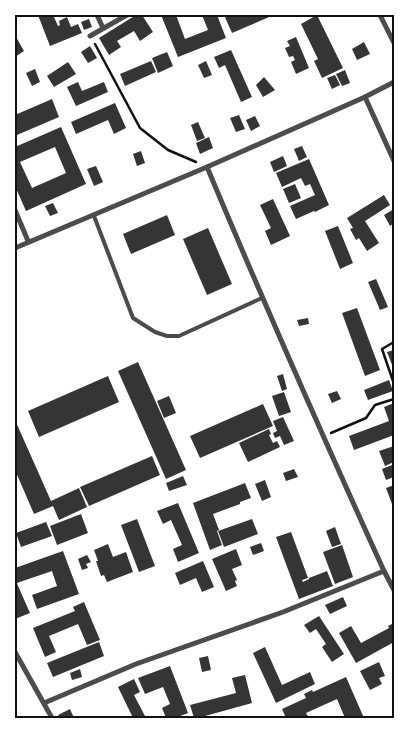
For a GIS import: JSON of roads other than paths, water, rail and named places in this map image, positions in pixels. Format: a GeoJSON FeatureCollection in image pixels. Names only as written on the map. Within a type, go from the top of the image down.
{"type":"FeatureCollection","features":[{"type":"Feature","properties":{"kind":"street"},"geometry":{"type":"LineString","coordinates":[[97,15],[103,28]]}},
{"type":"Feature","properties":{"kind":"street"},"geometry":{"type":"LineString","coordinates":[[90,36],[128,15]]}},
{"type":"Feature","properties":{"kind":"street"},"geometry":{"type":"LineString","coordinates":[[380,15],[394,43]]}},
{"type":"Feature","properties":{"kind":"street"},"geometry":{"type":"LineString","coordinates":[[15,248],[207,167],[365,97],[394,82]]}},
{"type":"Feature","properties":{"kind":"street"},"geometry":{"type":"LineString","coordinates":[[365,97],[394,160]]}},
{"type":"Feature","properties":{"kind":"street"},"geometry":{"type":"LineString","coordinates":[[207,167],[323,436],[394,590]]}},
{"type":"Feature","properties":{"kind":"street"},"geometry":{"type":"LineString","coordinates":[[15,210],[28,241]]}},
{"type":"Feature","properties":{"kind":"street"},"geometry":{"type":"LineString","coordinates":[[44,702],[136,664],[283,612],[384,570]]}},
{"type":"Feature","properties":{"kind":"street"},"geometry":{"type":"LineString","coordinates":[[15,652],[52,718]]}},
{"type":"Feature","properties":{"kind":"lane"},"geometry":{"type":"LineString","coordinates":[[94,216],[133,318],[155,332],[167,336],[179,336],[262,298]]}}]}
